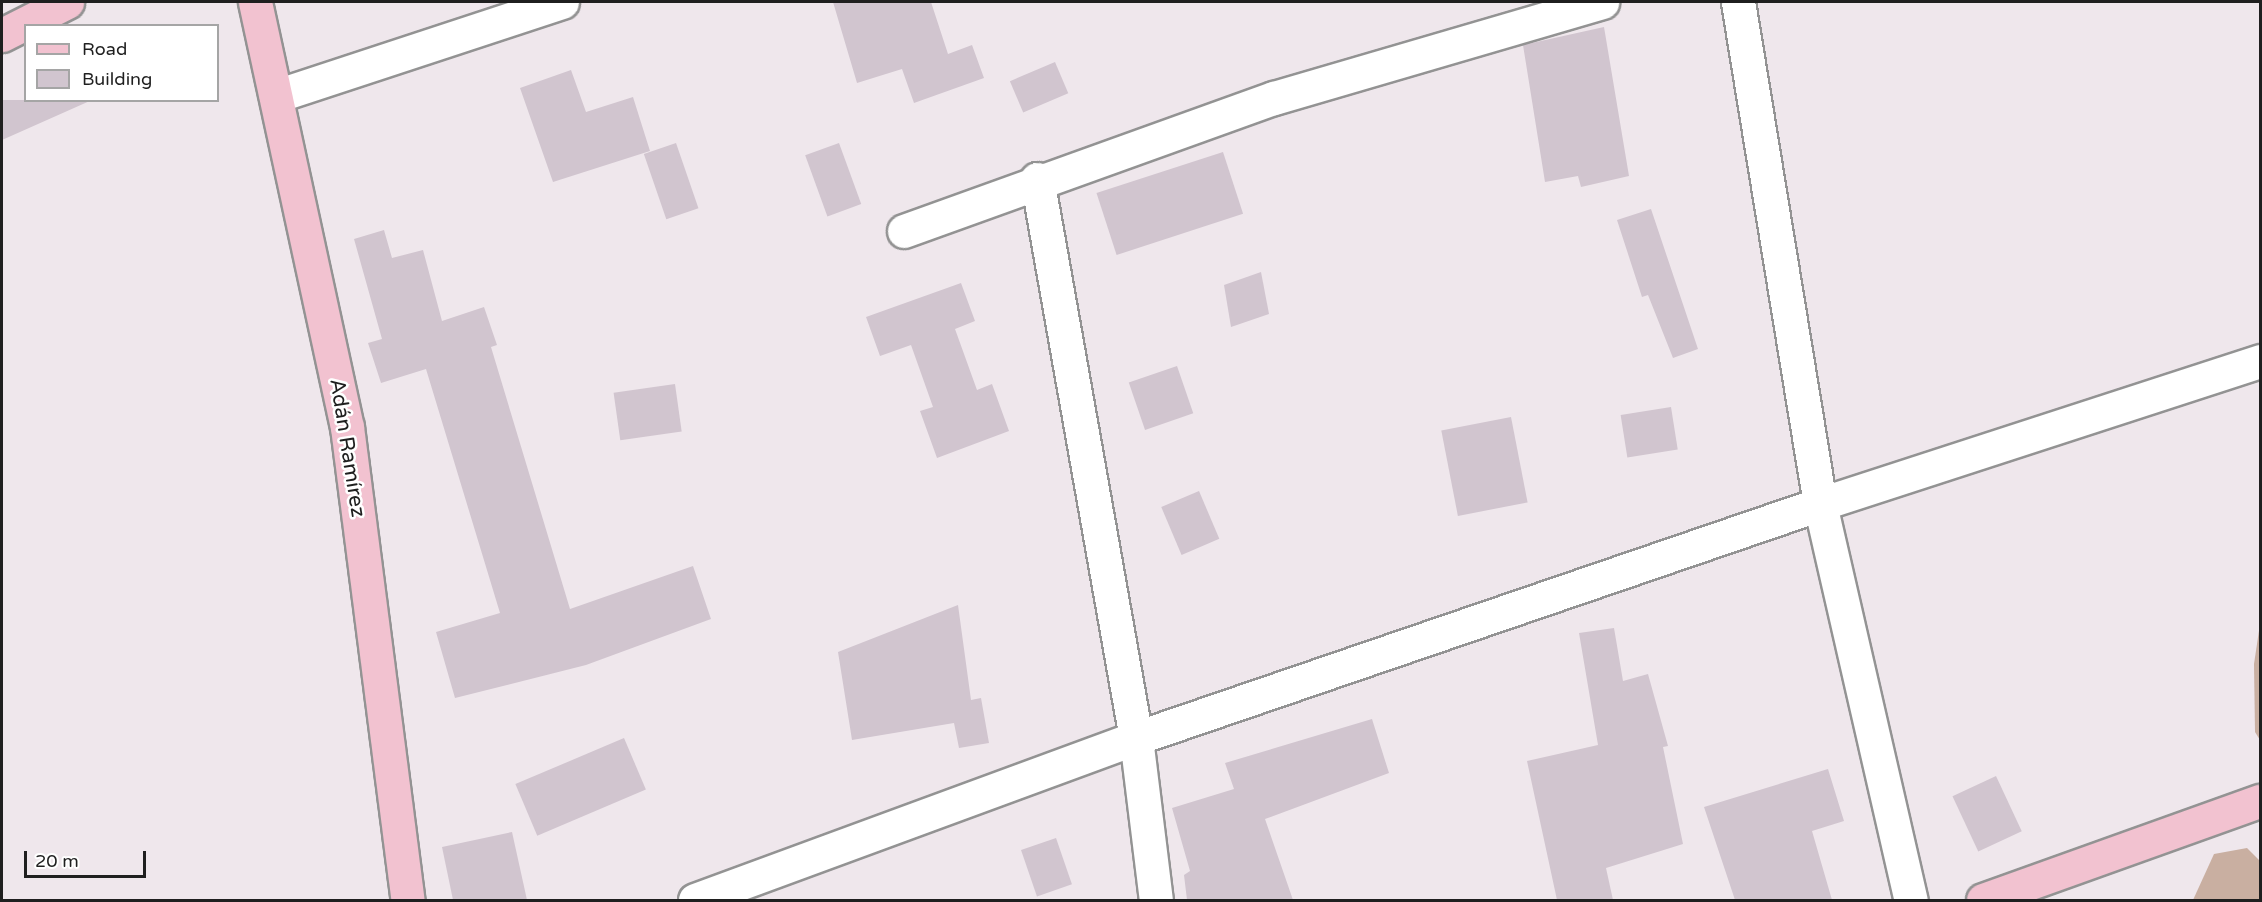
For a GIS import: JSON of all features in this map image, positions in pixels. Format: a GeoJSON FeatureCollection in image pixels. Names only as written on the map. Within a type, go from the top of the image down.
{"type":"FeatureCollection","features":[{"type":"Feature","properties":{"kind":"street"},"geometry":{"type":"LineString","coordinates":[[2,35],[67,2]]}},
{"type":"Feature","properties":{"kind":"street","name":"Adán Ramírez"},"geometry":{"type":"LineString","coordinates":[[255,2],[347,427],[408,900]]}},
{"type":"Feature","properties":{"kind":"street"},"geometry":{"type":"LineString","coordinates":[[276,96],[562,2]]}},
{"type":"Feature","properties":{"kind":"street"},"geometry":{"type":"LineString","coordinates":[[904,231],[1037,179],[1274,98],[1602,2]]}},
{"type":"Feature","properties":{"kind":"street"},"geometry":{"type":"LineString","coordinates":[[1738,2],[1820,504],[1911,900]]}},
{"type":"Feature","properties":{"kind":"street"},"geometry":{"type":"LineString","coordinates":[[1037,179],[1136,738],[1156,900]]}},
{"type":"Feature","properties":{"kind":"street"},"geometry":{"type":"LineString","coordinates":[[695,900],[1136,738],[1820,504],[2260,361]]}},
{"type":"Feature","properties":{"kind":"street"},"geometry":{"type":"LineString","coordinates":[[1983,900],[2260,801]]}},
{"type":"Feature","properties":{"kind":"shaded area"},"geometry":{"type":"Polygon","coordinates":[[[2260,624],[2260,740],[2255,732],[2254,664],[2260,624]]]}},
{"type":"Feature","properties":{"kind":"shaded area"},"geometry":{"type":"Polygon","coordinates":[[[2247,848],[2259,860],[2260,900],[2193,900],[2214,854],[2247,848]]]}},
{"type":"Feature","properties":{"kind":"building"},"geometry":{"type":"Polygon","coordinates":[[[833,2],[931,2],[948,54],[972,45],[984,78],[914,103],[902,69],[857,83],[833,2]]]}},
{"type":"Feature","properties":{"kind":"building"},"geometry":{"type":"Polygon","coordinates":[[[1604,27],[1629,176],[1581,187],[1578,176],[1545,182],[1523,45],[1604,27]]]}},
{"type":"Feature","properties":{"kind":"building"},"geometry":{"type":"Polygon","coordinates":[[[1055,62],[1068,93],[1023,112],[1010,81],[1055,62]]]}},
{"type":"Feature","properties":{"kind":"building"},"geometry":{"type":"Polygon","coordinates":[[[571,70],[586,112],[633,97],[650,151],[553,182],[520,88],[571,70]]]}},
{"type":"Feature","properties":{"kind":"building"},"geometry":{"type":"Polygon","coordinates":[[[2,100],[88,102],[2,140],[2,100]]]}},
{"type":"Feature","properties":{"kind":"building"},"geometry":{"type":"Polygon","coordinates":[[[676,143],[698,208],[666,219],[644,154],[676,143]]]}},
{"type":"Feature","properties":{"kind":"building"},"geometry":{"type":"Polygon","coordinates":[[[839,143],[861,204],[827,216],[805,155],[839,143]]]}},
{"type":"Feature","properties":{"kind":"building"},"geometry":{"type":"Polygon","coordinates":[[[1223,152],[1243,214],[1117,255],[1097,193],[1223,152]]]}},
{"type":"Feature","properties":{"kind":"building"},"geometry":{"type":"Polygon","coordinates":[[[1651,209],[1698,349],[1673,358],[1648,295],[1642,297],[1617,220],[1651,209]]]}},
{"type":"Feature","properties":{"kind":"building"},"geometry":{"type":"Polygon","coordinates":[[[384,230],[392,258],[423,250],[442,321],[484,307],[497,345],[491,347],[570,609],[693,566],[711,619],[586,665],[455,698],[436,632],[500,613],[426,369],[381,383],[368,343],[382,339],[354,239],[384,230]]]}},
{"type":"Feature","properties":{"kind":"building"},"geometry":{"type":"Polygon","coordinates":[[[1261,272],[1269,314],[1231,327],[1224,285],[1261,272]]]}},
{"type":"Feature","properties":{"kind":"building"},"geometry":{"type":"Polygon","coordinates":[[[961,283],[975,321],[955,329],[977,390],[992,384],[1009,431],[937,458],[920,411],[933,407],[911,345],[880,356],[866,317],[961,283]]]}},
{"type":"Feature","properties":{"kind":"building"},"geometry":{"type":"Polygon","coordinates":[[[1177,366],[1193,413],[1145,430],[1129,383],[1177,366]]]}},
{"type":"Feature","properties":{"kind":"building"},"geometry":{"type":"Polygon","coordinates":[[[675,384],[682,432],[620,440],[614,393],[675,384]]]}},
{"type":"Feature","properties":{"kind":"building"},"geometry":{"type":"Polygon","coordinates":[[[1671,407],[1678,449],[1627,457],[1621,415],[1671,407]]]}},
{"type":"Feature","properties":{"kind":"building"},"geometry":{"type":"Polygon","coordinates":[[[1511,417],[1528,502],[1458,516],[1441,431],[1511,417]]]}},
{"type":"Feature","properties":{"kind":"building"},"geometry":{"type":"Polygon","coordinates":[[[1199,491],[1219,539],[1182,555],[1161,507],[1199,491]]]}},
{"type":"Feature","properties":{"kind":"building"},"geometry":{"type":"Polygon","coordinates":[[[958,605],[971,700],[981,698],[989,743],[959,748],[954,723],[852,740],[838,652],[958,605]]]}},
{"type":"Feature","properties":{"kind":"building"},"geometry":{"type":"Polygon","coordinates":[[[1614,628],[1623,681],[1648,674],[1668,746],[1663,747],[1683,844],[1606,868],[1613,900],[1557,900],[1527,761],[1598,745],[1579,633],[1614,628]]]}},
{"type":"Feature","properties":{"kind":"building"},"geometry":{"type":"Polygon","coordinates":[[[1372,719],[1389,773],[1265,819],[1293,900],[1187,900],[1184,875],[1190,871],[1172,808],[1234,789],[1225,763],[1372,719]]]}},
{"type":"Feature","properties":{"kind":"building"},"geometry":{"type":"Polygon","coordinates":[[[624,738],[646,790],[537,836],[515,784],[624,738]]]}},
{"type":"Feature","properties":{"kind":"building"},"geometry":{"type":"Polygon","coordinates":[[[1828,769],[1844,821],[1812,831],[1832,900],[1735,900],[1704,807],[1828,769]]]}},
{"type":"Feature","properties":{"kind":"building"},"geometry":{"type":"Polygon","coordinates":[[[1996,776],[2022,831],[1978,852],[1952,796],[1996,776]]]}},
{"type":"Feature","properties":{"kind":"building"},"geometry":{"type":"Polygon","coordinates":[[[512,832],[527,900],[453,900],[442,847],[512,832]]]}},
{"type":"Feature","properties":{"kind":"building"},"geometry":{"type":"Polygon","coordinates":[[[1056,838],[1072,884],[1037,896],[1021,850],[1056,838]]]}}]}
